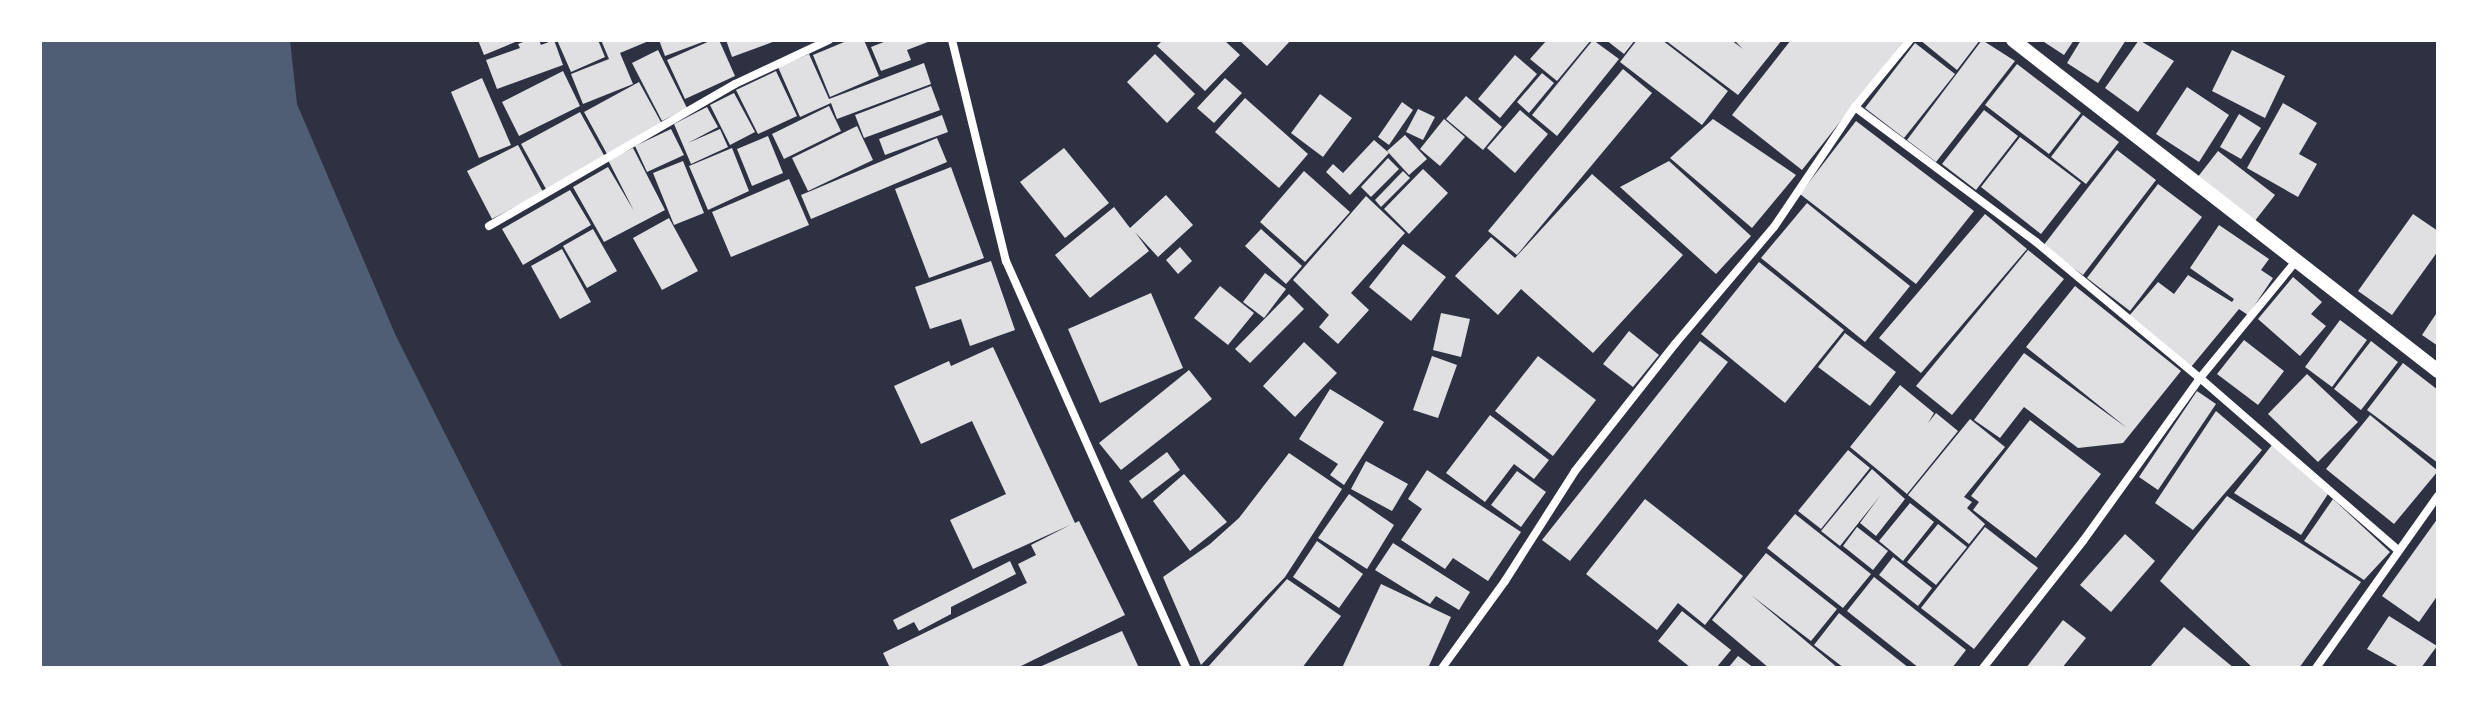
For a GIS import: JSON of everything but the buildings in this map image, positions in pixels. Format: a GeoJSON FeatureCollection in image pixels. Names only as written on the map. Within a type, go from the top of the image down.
{"type":"FeatureCollection","features":[{"type":"Feature","properties":{"kind":"street"},"geometry":{"type":"LineString","coordinates":[[489,226],[735,84],[829,40]]}},
{"type":"Feature","properties":{"kind":"street"},"geometry":{"type":"LineString","coordinates":[[952,40],[1006,261],[1186,668]]}},
{"type":"Feature","properties":{"kind":"street"},"geometry":{"type":"LineString","coordinates":[[1442,668],[1505,581],[1575,471],[1675,344],[1774,227],[1855,107],[1910,40]]}},
{"type":"Feature","properties":{"kind":"street"},"geometry":{"type":"LineString","coordinates":[[2013,40],[2438,371]]}},
{"type":"Feature","properties":{"kind":"street"},"geometry":{"type":"LineString","coordinates":[[1855,107],[2036,242],[2200,378],[2398,550]]}},
{"type":"Feature","properties":{"kind":"street"},"geometry":{"type":"LineString","coordinates":[[1983,668],[2083,541],[2200,378],[2296,261]]}},
{"type":"Feature","properties":{"kind":"street"},"geometry":{"type":"LineString","coordinates":[[2316,668],[2438,496]]}},
{"type":"Feature","properties":{"kind":"water"},"geometry":{"type":"Polygon","coordinates":[[[40,40],[290,40],[297,104],[396,336],[563,668],[40,668],[40,40]]]}}]}
